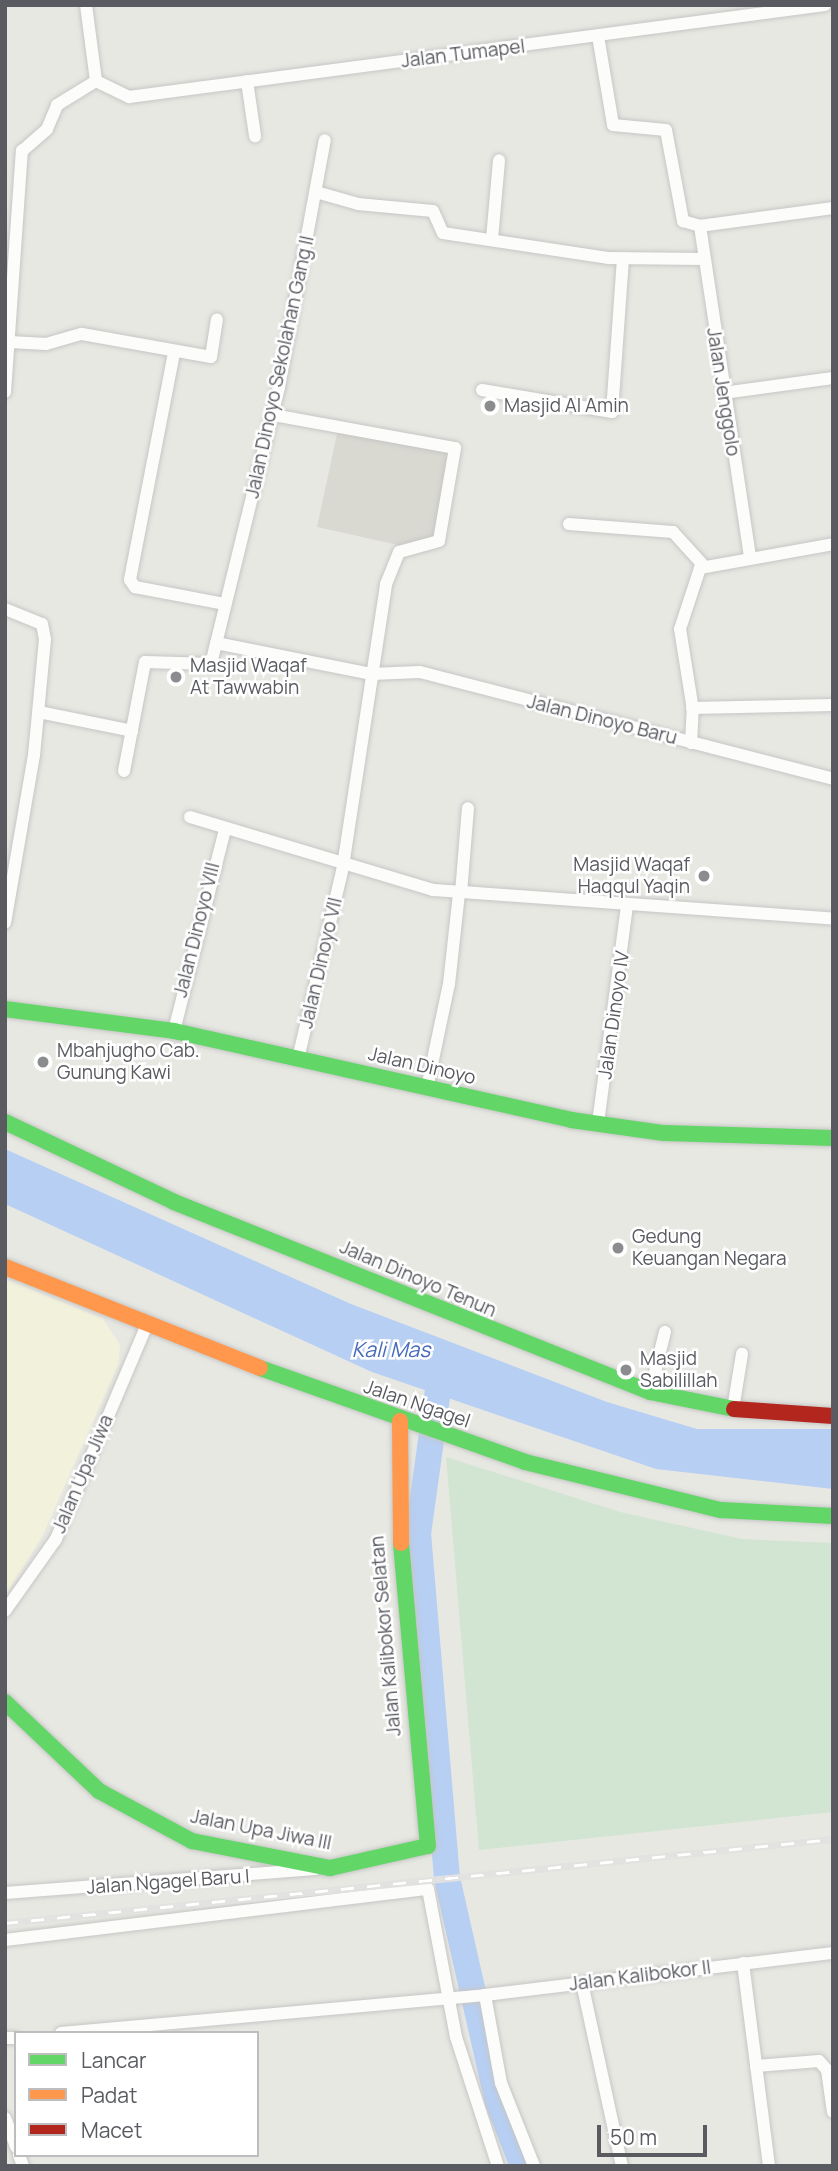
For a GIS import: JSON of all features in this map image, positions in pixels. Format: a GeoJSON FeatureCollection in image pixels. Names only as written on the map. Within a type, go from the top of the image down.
{"type":"FeatureCollection","features":[{"type":"Feature","properties":{"kind":"main road","name":"Jalan Dinoyo"},"geometry":{"type":"LineString","coordinates":[[5,1009],[174,1031],[426,1088],[598,1123],[664,1133],[833,1138]]}},
{"type":"Feature","properties":{"kind":"main road","name":"Jalan Dinoyo Tenun"},"geometry":{"type":"LineString","coordinates":[[5,1122],[174,1202],[650,1392],[733,1409],[833,1416]]}},
{"type":"Feature","properties":{"kind":"main road","name":"Jalan Ngagel"},"geometry":{"type":"LineString","coordinates":[[5,1267],[146,1327],[444,1436],[659,1497],[745,1513],[833,1516]]}},
{"type":"Feature","properties":{"kind":"main road","name":"Jalan Kalibokor Selatan"},"geometry":{"type":"LineString","coordinates":[[406,1424],[401,1572],[428,1846]]}},
{"type":"Feature","properties":{"kind":"main road","name":"Jalan Upa Jiwa III"},"geometry":{"type":"LineString","coordinates":[[5,1702],[99,1791],[183,1838],[330,1868],[428,1846]]}},
{"type":"Feature","properties":{"kind":"street"},"geometry":{"type":"LineString","coordinates":[[5,392],[22,151],[47,129],[57,105],[99,84],[86,5]]}},
{"type":"Feature","properties":{"kind":"street","name":"Jalan Tumapel"},"geometry":{"type":"LineString","coordinates":[[99,84],[137,97],[247,80],[825,5]]}},
{"type":"Feature","properties":{"kind":"street"},"geometry":{"type":"LineString","coordinates":[[598,36],[613,125],[666,130],[680,215],[699,226],[833,208]]}},
{"type":"Feature","properties":{"kind":"street"},"geometry":{"type":"LineString","coordinates":[[247,80],[255,136]]}},
{"type":"Feature","properties":{"kind":"street","name":"Jalan Dinoyo Sekolahan Gang II"},"geometry":{"type":"LineString","coordinates":[[216,643],[273,415],[325,140]]}},
{"type":"Feature","properties":{"kind":"street"},"geometry":{"type":"LineString","coordinates":[[492,239],[499,160]]}},
{"type":"Feature","properties":{"kind":"street"},"geometry":{"type":"LineString","coordinates":[[316,192],[358,204],[433,211],[438,232],[623,258],[704,259]]}},
{"type":"Feature","properties":{"kind":"street","name":"Jalan Jenggolo"},"geometry":{"type":"LineString","coordinates":[[699,226],[750,557]]}},
{"type":"Feature","properties":{"kind":"street"},"geometry":{"type":"LineString","coordinates":[[482,390],[612,412],[623,258]]}},
{"type":"Feature","properties":{"kind":"street"},"geometry":{"type":"LineString","coordinates":[[10,342],[46,344],[82,334],[174,353],[213,355],[216,319]]}},
{"type":"Feature","properties":{"kind":"street"},"geometry":{"type":"LineString","coordinates":[[174,353],[130,580],[135,587],[227,598]]}},
{"type":"Feature","properties":{"kind":"street"},"geometry":{"type":"LineString","coordinates":[[723,393],[833,378]]}},
{"type":"Feature","properties":{"kind":"street","name":"Jalan Dinoyo VII"},"geometry":{"type":"LineString","coordinates":[[273,415],[452,444],[439,541],[399,552],[392,562],[371,674],[343,867],[298,1059]]}},
{"type":"Feature","properties":{"kind":"street"},"geometry":{"type":"LineString","coordinates":[[569,524],[673,532],[704,566]]}},
{"type":"Feature","properties":{"kind":"street"},"geometry":{"type":"LineString","coordinates":[[691,743],[692,708],[680,629],[689,592],[704,566],[833,544]]}},
{"type":"Feature","properties":{"kind":"street"},"geometry":{"type":"LineString","coordinates":[[5,609],[42,624],[39,712],[5,923]]}},
{"type":"Feature","properties":{"kind":"street"},"geometry":{"type":"LineString","coordinates":[[124,771],[145,662],[205,666],[216,643]]}},
{"type":"Feature","properties":{"kind":"street","name":"Jalan Dinoyo Baru"},"geometry":{"type":"LineString","coordinates":[[216,643],[371,674],[420,672],[833,779]]}},
{"type":"Feature","properties":{"kind":"street"},"geometry":{"type":"LineString","coordinates":[[692,708],[833,705]]}},
{"type":"Feature","properties":{"kind":"street"},"geometry":{"type":"LineString","coordinates":[[39,712],[132,731]]}},
{"type":"Feature","properties":{"kind":"street"},"geometry":{"type":"LineString","coordinates":[[426,1088],[449,984],[468,808]]}},
{"type":"Feature","properties":{"kind":"street"},"geometry":{"type":"LineString","coordinates":[[190,817],[400,885],[460,893],[833,919]]}},
{"type":"Feature","properties":{"kind":"street","name":"Jalan Dinoyo VIII"},"geometry":{"type":"LineString","coordinates":[[174,1031],[225,829]]}},
{"type":"Feature","properties":{"kind":"street","name":"Jalan Dinoyo IV"},"geometry":{"type":"LineString","coordinates":[[598,1123],[627,906]]}},
{"type":"Feature","properties":{"kind":"street","name":"Jalan Upa Jiwa"},"geometry":{"type":"LineString","coordinates":[[5,1611],[55,1539],[146,1327]]}},
{"type":"Feature","properties":{"kind":"street"},"geometry":{"type":"LineString","coordinates":[[650,1392],[664,1332]]}},
{"type":"Feature","properties":{"kind":"street"},"geometry":{"type":"LineString","coordinates":[[733,1409],[742,1354]]}},
{"type":"Feature","properties":{"kind":"street","name":"Jalan Ngagel Baru I"},"geometry":{"type":"LineString","coordinates":[[5,1893],[330,1868]]}},
{"type":"Feature","properties":{"kind":"street"},"geometry":{"type":"LineString","coordinates":[[5,1940],[428,1889],[448,1996],[498,2166]]}},
{"type":"Feature","properties":{"kind":"street","name":"Jalan Kalibokor II"},"geometry":{"type":"LineString","coordinates":[[82,2031],[448,1996],[477,1996],[833,1953]]}},
{"type":"Feature","properties":{"kind":"street"},"geometry":{"type":"LineString","coordinates":[[743,1963],[769,2166]]}},
{"type":"Feature","properties":{"kind":"street"},"geometry":{"type":"LineString","coordinates":[[582,1983],[622,2166]]}},
{"type":"Feature","properties":{"kind":"street"},"geometry":{"type":"LineString","coordinates":[[477,1996],[504,2091],[534,2166]]}},
{"type":"Feature","properties":{"kind":"street"},"geometry":{"type":"LineString","coordinates":[[756,2066],[819,2061],[827,2070],[833,2112]]}},
{"type":"Feature","properties":{"kind":"street"},"geometry":{"type":"LineString","coordinates":[[5,2118],[14,2142]]}},
{"type":"Feature","properties":{"kind":"shaded area"},"geometry":{"type":"Polygon","coordinates":[[[338,429],[454,448],[436,543],[403,546],[317,527],[338,429]]]}},
{"type":"Feature","properties":{"kind":"shaded area"},"geometry":{"type":"Polygon","coordinates":[[[5,1279],[103,1319],[120,1345],[119,1363],[42,1537],[5,1596],[5,1279]]]}},
{"type":"Feature","properties":{"kind":"shaded area"},"geometry":{"type":"Polygon","coordinates":[[[446,1457],[620,1512],[742,1539],[833,1543],[833,1812],[479,1850],[446,1457]]]}},
{"type":"Feature","properties":{"kind":"water","name":"Kali Mas"},"geometry":{"type":"Polygon","coordinates":[[[5,1149],[351,1304],[607,1402],[697,1429],[833,1429],[833,1489],[656,1469],[372,1372],[5,1204],[5,1149]]]}},
{"type":"Feature","properties":{"kind":"waterway"},"geometry":{"type":"LineString","coordinates":[[442,1361],[418,1533],[447,1878],[498,2102],[523,2166]]}},
{"type":"Feature","properties":{"kind":"railway"},"geometry":{"type":"LineString","coordinates":[[5,1923],[833,1839]]}},
{"type":"Feature","properties":{"kind":"traffic: fast"},"geometry":{"type":"LineString","coordinates":[[5,1009],[174,1031],[571,1120],[664,1133],[833,1138]]}},
{"type":"Feature","properties":{"kind":"traffic: fast"},"geometry":{"type":"LineString","coordinates":[[5,1122],[174,1202],[650,1392],[734,1409]]}},
{"type":"Feature","properties":{"kind":"traffic: fast"},"geometry":{"type":"LineString","coordinates":[[260,1368],[525,1462],[721,1510],[833,1516]]}},
{"type":"Feature","properties":{"kind":"traffic: fast"},"geometry":{"type":"LineString","coordinates":[[5,1702],[99,1791],[192,1841],[330,1868],[428,1846],[401,1543]]}},
{"type":"Feature","properties":{"kind":"traffic: slow"},"geometry":{"type":"LineString","coordinates":[[5,1267],[260,1368]]}},
{"type":"Feature","properties":{"kind":"traffic: slow"},"geometry":{"type":"LineString","coordinates":[[400,1421],[401,1543]]}},
{"type":"Feature","properties":{"kind":"traffic: jam"},"geometry":{"type":"LineString","coordinates":[[734,1409],[833,1416]]}},
{"type":"Feature","properties":{"kind":"place","name":"Masjid Al Amin"},"geometry":{"type":"Point","coordinates":[490,406]}},
{"type":"Feature","properties":{"kind":"place","name":"Masjid Waqaf At Tawwabin"},"geometry":{"type":"Point","coordinates":[176,677]}},
{"type":"Feature","properties":{"kind":"place","name":"Masjid Waqaf Haqqul Yaqin"},"geometry":{"type":"Point","coordinates":[704,876]}},
{"type":"Feature","properties":{"kind":"place","name":"Mbahjugho Cab. Gunung Kawi"},"geometry":{"type":"Point","coordinates":[43,1062]}},
{"type":"Feature","properties":{"kind":"place","name":"Gedung Keuangan Negara"},"geometry":{"type":"Point","coordinates":[618,1248]}},
{"type":"Feature","properties":{"kind":"place","name":"Masjid Sabilillah"},"geometry":{"type":"Point","coordinates":[626,1370]}}]}
